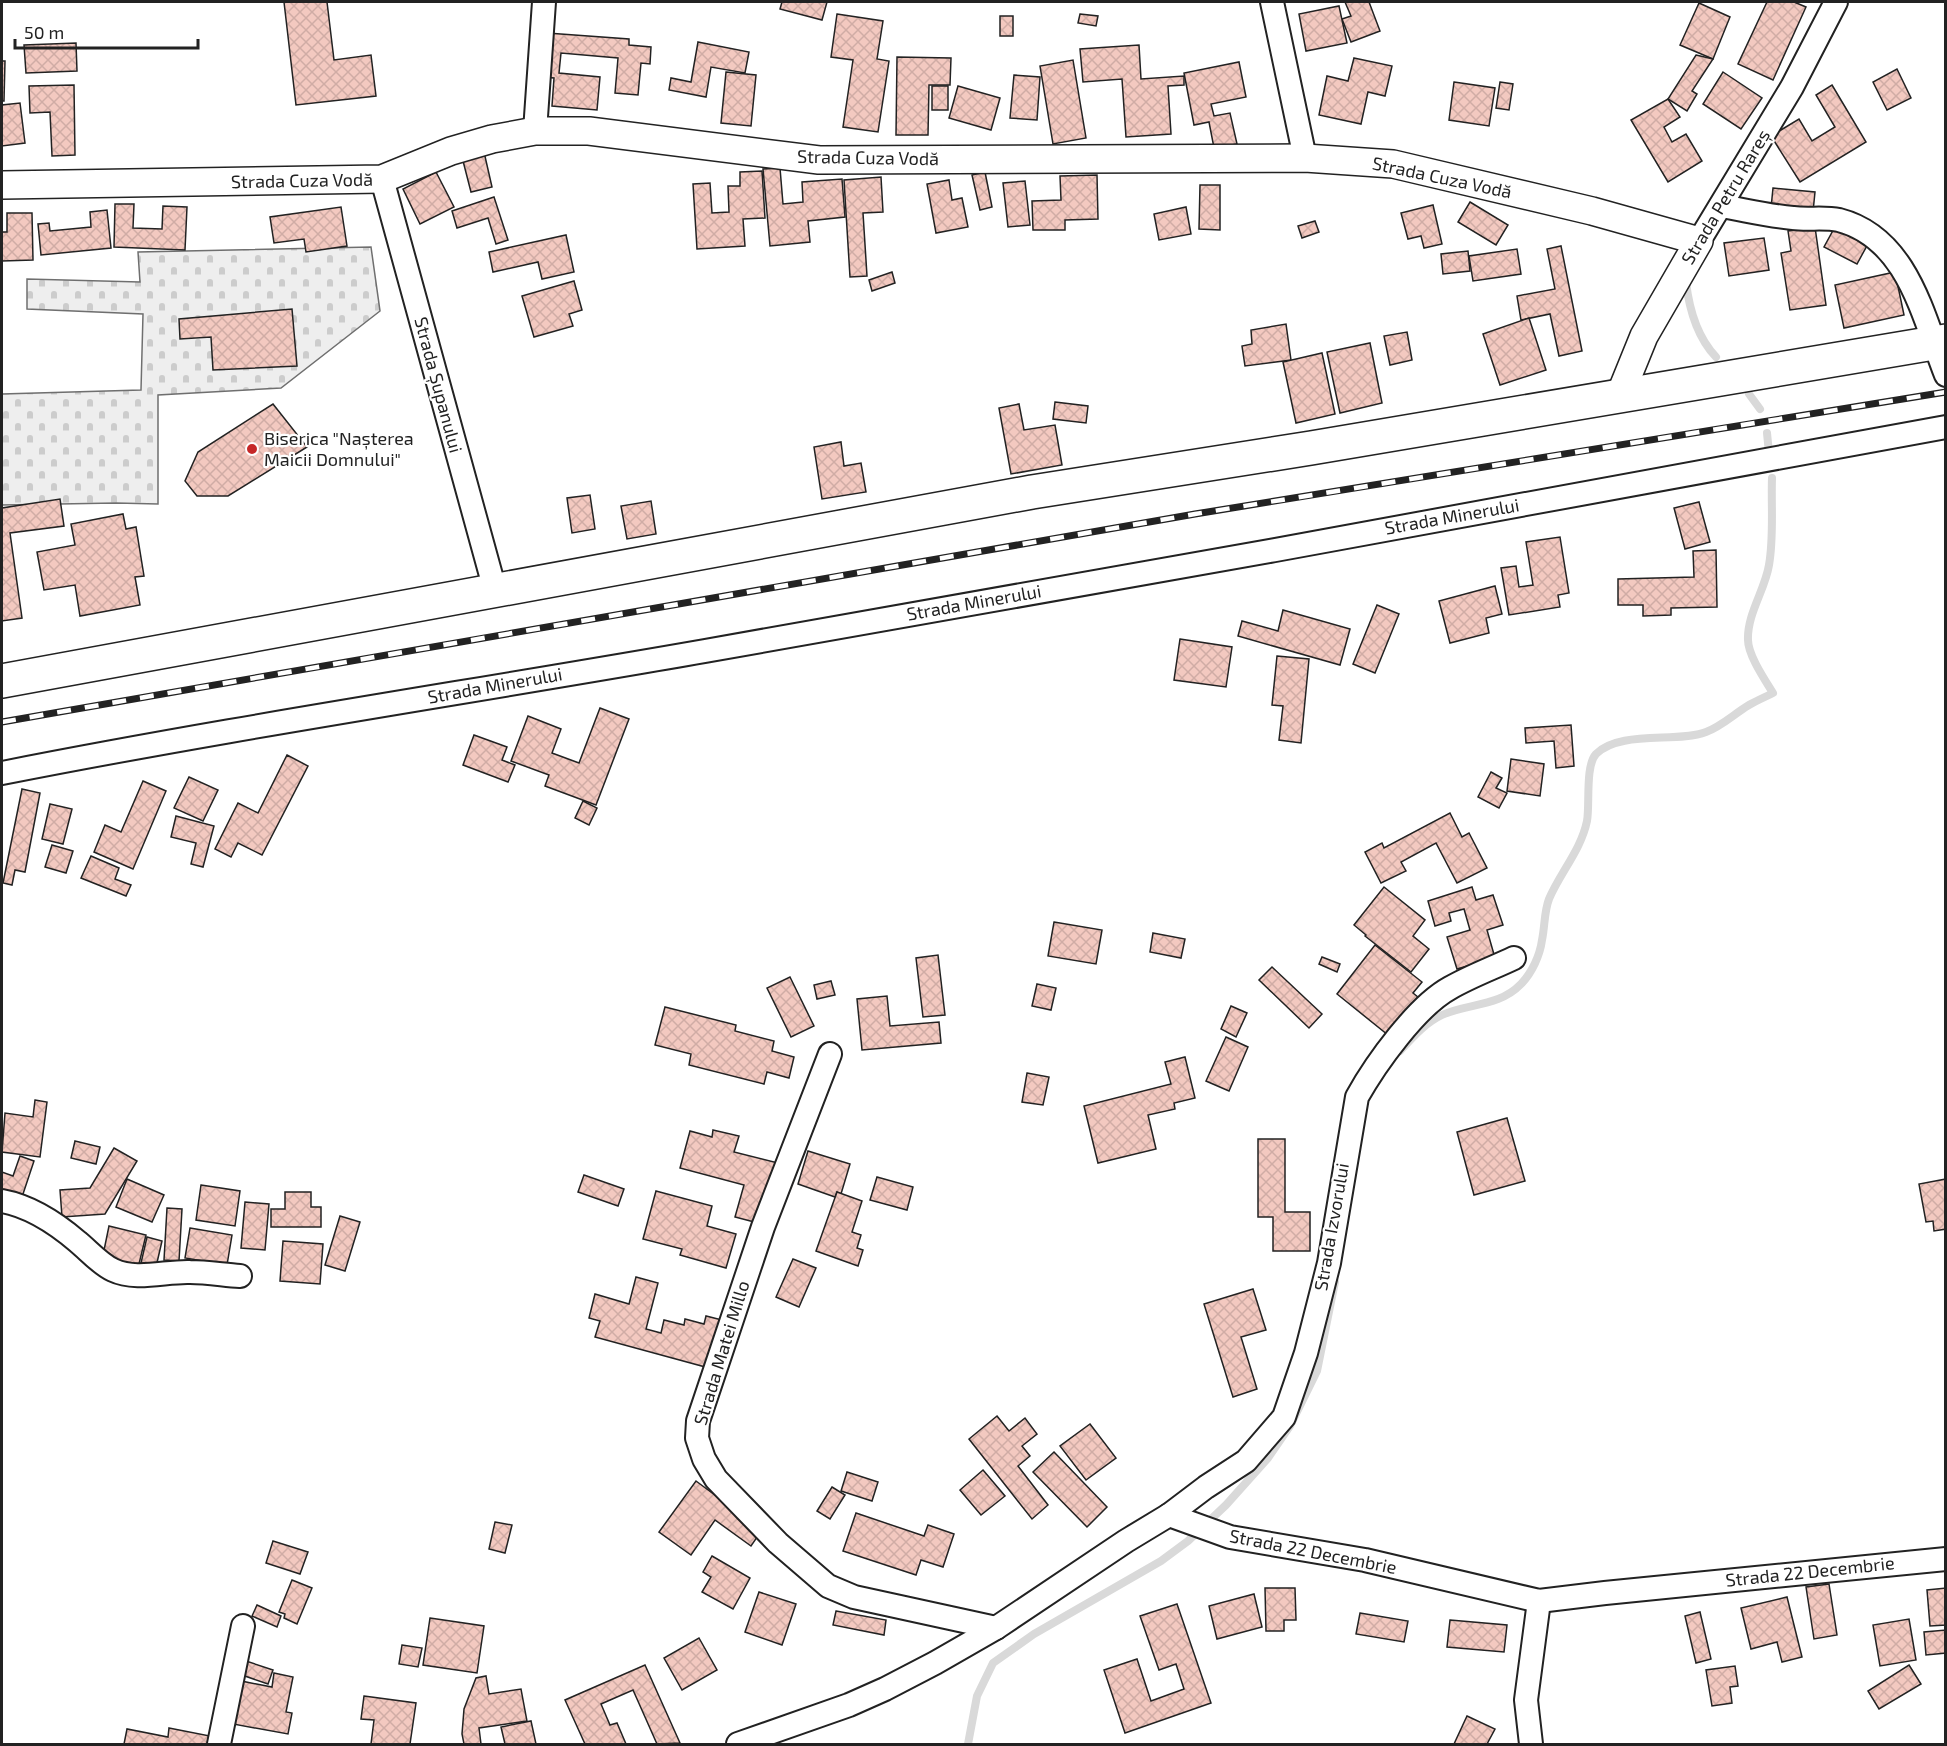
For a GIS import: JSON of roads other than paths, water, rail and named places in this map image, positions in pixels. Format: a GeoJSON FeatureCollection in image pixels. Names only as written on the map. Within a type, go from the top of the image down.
{"type":"FeatureCollection","features":[{"type":"Feature","properties":{"kind":"main road"},"geometry":{"type":"LineString","coordinates":[[2,681],[1032,492],[1311,448],[1620,394],[1939,342]]}},
{"type":"Feature","properties":{"kind":"street"},"geometry":{"type":"LineString","coordinates":[[535,131],[544,2]]}},
{"type":"Feature","properties":{"kind":"street"},"geometry":{"type":"LineString","coordinates":[[1272,2],[1305,158]]}},
{"type":"Feature","properties":{"kind":"street","name":"Strada Petru Rareș"},"geometry":{"type":"LineString","coordinates":[[1620,394],[1644,336],[1792,87],[1836,2]]}},
{"type":"Feature","properties":{"kind":"street","name":"Strada Cuza Vodă"},"geometry":{"type":"LineString","coordinates":[[2,185],[382,180],[451,151],[492,139],[535,131],[589,131],[819,160],[1305,158],[1393,164],[1592,212],[1699,241]]}},
{"type":"Feature","properties":{"kind":"street","name":"Strada Șupanului"},"geometry":{"type":"LineString","coordinates":[[382,180],[495,591]]}},
{"type":"Feature","properties":{"kind":"street"},"geometry":{"type":"LineString","coordinates":[[1721,206],[1779,217],[1836,219],[1860,227],[1881,243],[1900,264],[1939,342],[1946,375]]}},
{"type":"Feature","properties":{"kind":"street","name":"Strada Minerului"},"geometry":{"type":"LineString","coordinates":[[2,773],[139,746],[707,651],[1946,427]]}},
{"type":"Feature","properties":{"kind":"street","name":"Strada Izvorului"},"geometry":{"type":"LineString","coordinates":[[1169,1515],[1246,1461],[1284,1417],[1306,1353],[1329,1263],[1344,1159],[1357,1097],[1370,1073],[1413,1019],[1448,989],[1514,958]]}},
{"type":"Feature","properties":{"kind":"street","name":"Strada Matei Millo"},"geometry":{"type":"LineString","coordinates":[[830,1054],[763,1227],[698,1421],[697,1438],[704,1459],[716,1479],[778,1543],[828,1586],[854,1597],[996,1628]]}},
{"type":"Feature","properties":{"kind":"street"},"geometry":{"type":"LineString","coordinates":[[2,1201],[31,1211],[75,1239],[104,1265],[126,1275],[191,1272],[240,1276]]}},
{"type":"Feature","properties":{"kind":"street"},"geometry":{"type":"LineString","coordinates":[[738,1744],[804,1722],[885,1689],[996,1628],[1126,1540],[1169,1515]]}},
{"type":"Feature","properties":{"kind":"street","name":"Strada 22 Decembrie"},"geometry":{"type":"LineString","coordinates":[[1169,1515],[1230,1537],[1365,1560],[1539,1601],[1946,1559]]}},
{"type":"Feature","properties":{"kind":"street"},"geometry":{"type":"LineString","coordinates":[[1532,1744],[1526,1700],[1539,1601]]}},
{"type":"Feature","properties":{"kind":"street"},"geometry":{"type":"LineString","coordinates":[[219,1744],[243,1626]]}},
{"type":"Feature","properties":{"kind":"waterway"},"geometry":{"type":"LineString","coordinates":[[1686,282],[1695,322],[1709,349],[1716,357]]}},
{"type":"Feature","properties":{"kind":"waterway"},"geometry":{"type":"LineString","coordinates":[[1749,394],[1760,409]]}},
{"type":"Feature","properties":{"kind":"waterway"},"geometry":{"type":"LineString","coordinates":[[1767,433],[1769,453]]}},
{"type":"Feature","properties":{"kind":"waterway"},"geometry":{"type":"LineString","coordinates":[[1400,1051],[1419,1031],[1436,1018],[1452,1011],[1503,997],[1529,975],[1539,952],[1549,899],[1584,832],[1588,814],[1590,767],[1596,754],[1606,747],[1633,739],[1680,737],[1706,732],[1773,693],[1754,660],[1748,640],[1750,621],[1764,584],[1771,554],[1772,478]]}},
{"type":"Feature","properties":{"kind":"waterway"},"geometry":{"type":"LineString","coordinates":[[968,1744],[977,1696],[993,1663],[1034,1634],[1161,1561],[1188,1541],[1226,1505],[1268,1458],[1290,1426],[1317,1371],[1335,1282]]}},
{"type":"Feature","properties":{"kind":"railway"},"geometry":{"type":"LineString","coordinates":[[2,722],[1195,514],[1946,392]]}},
{"type":"Feature","properties":{"kind":"place","name":"Biserica \"Nașterea Maicii Domnului\""},"geometry":{"type":"Point","coordinates":[252,449]}}]}
